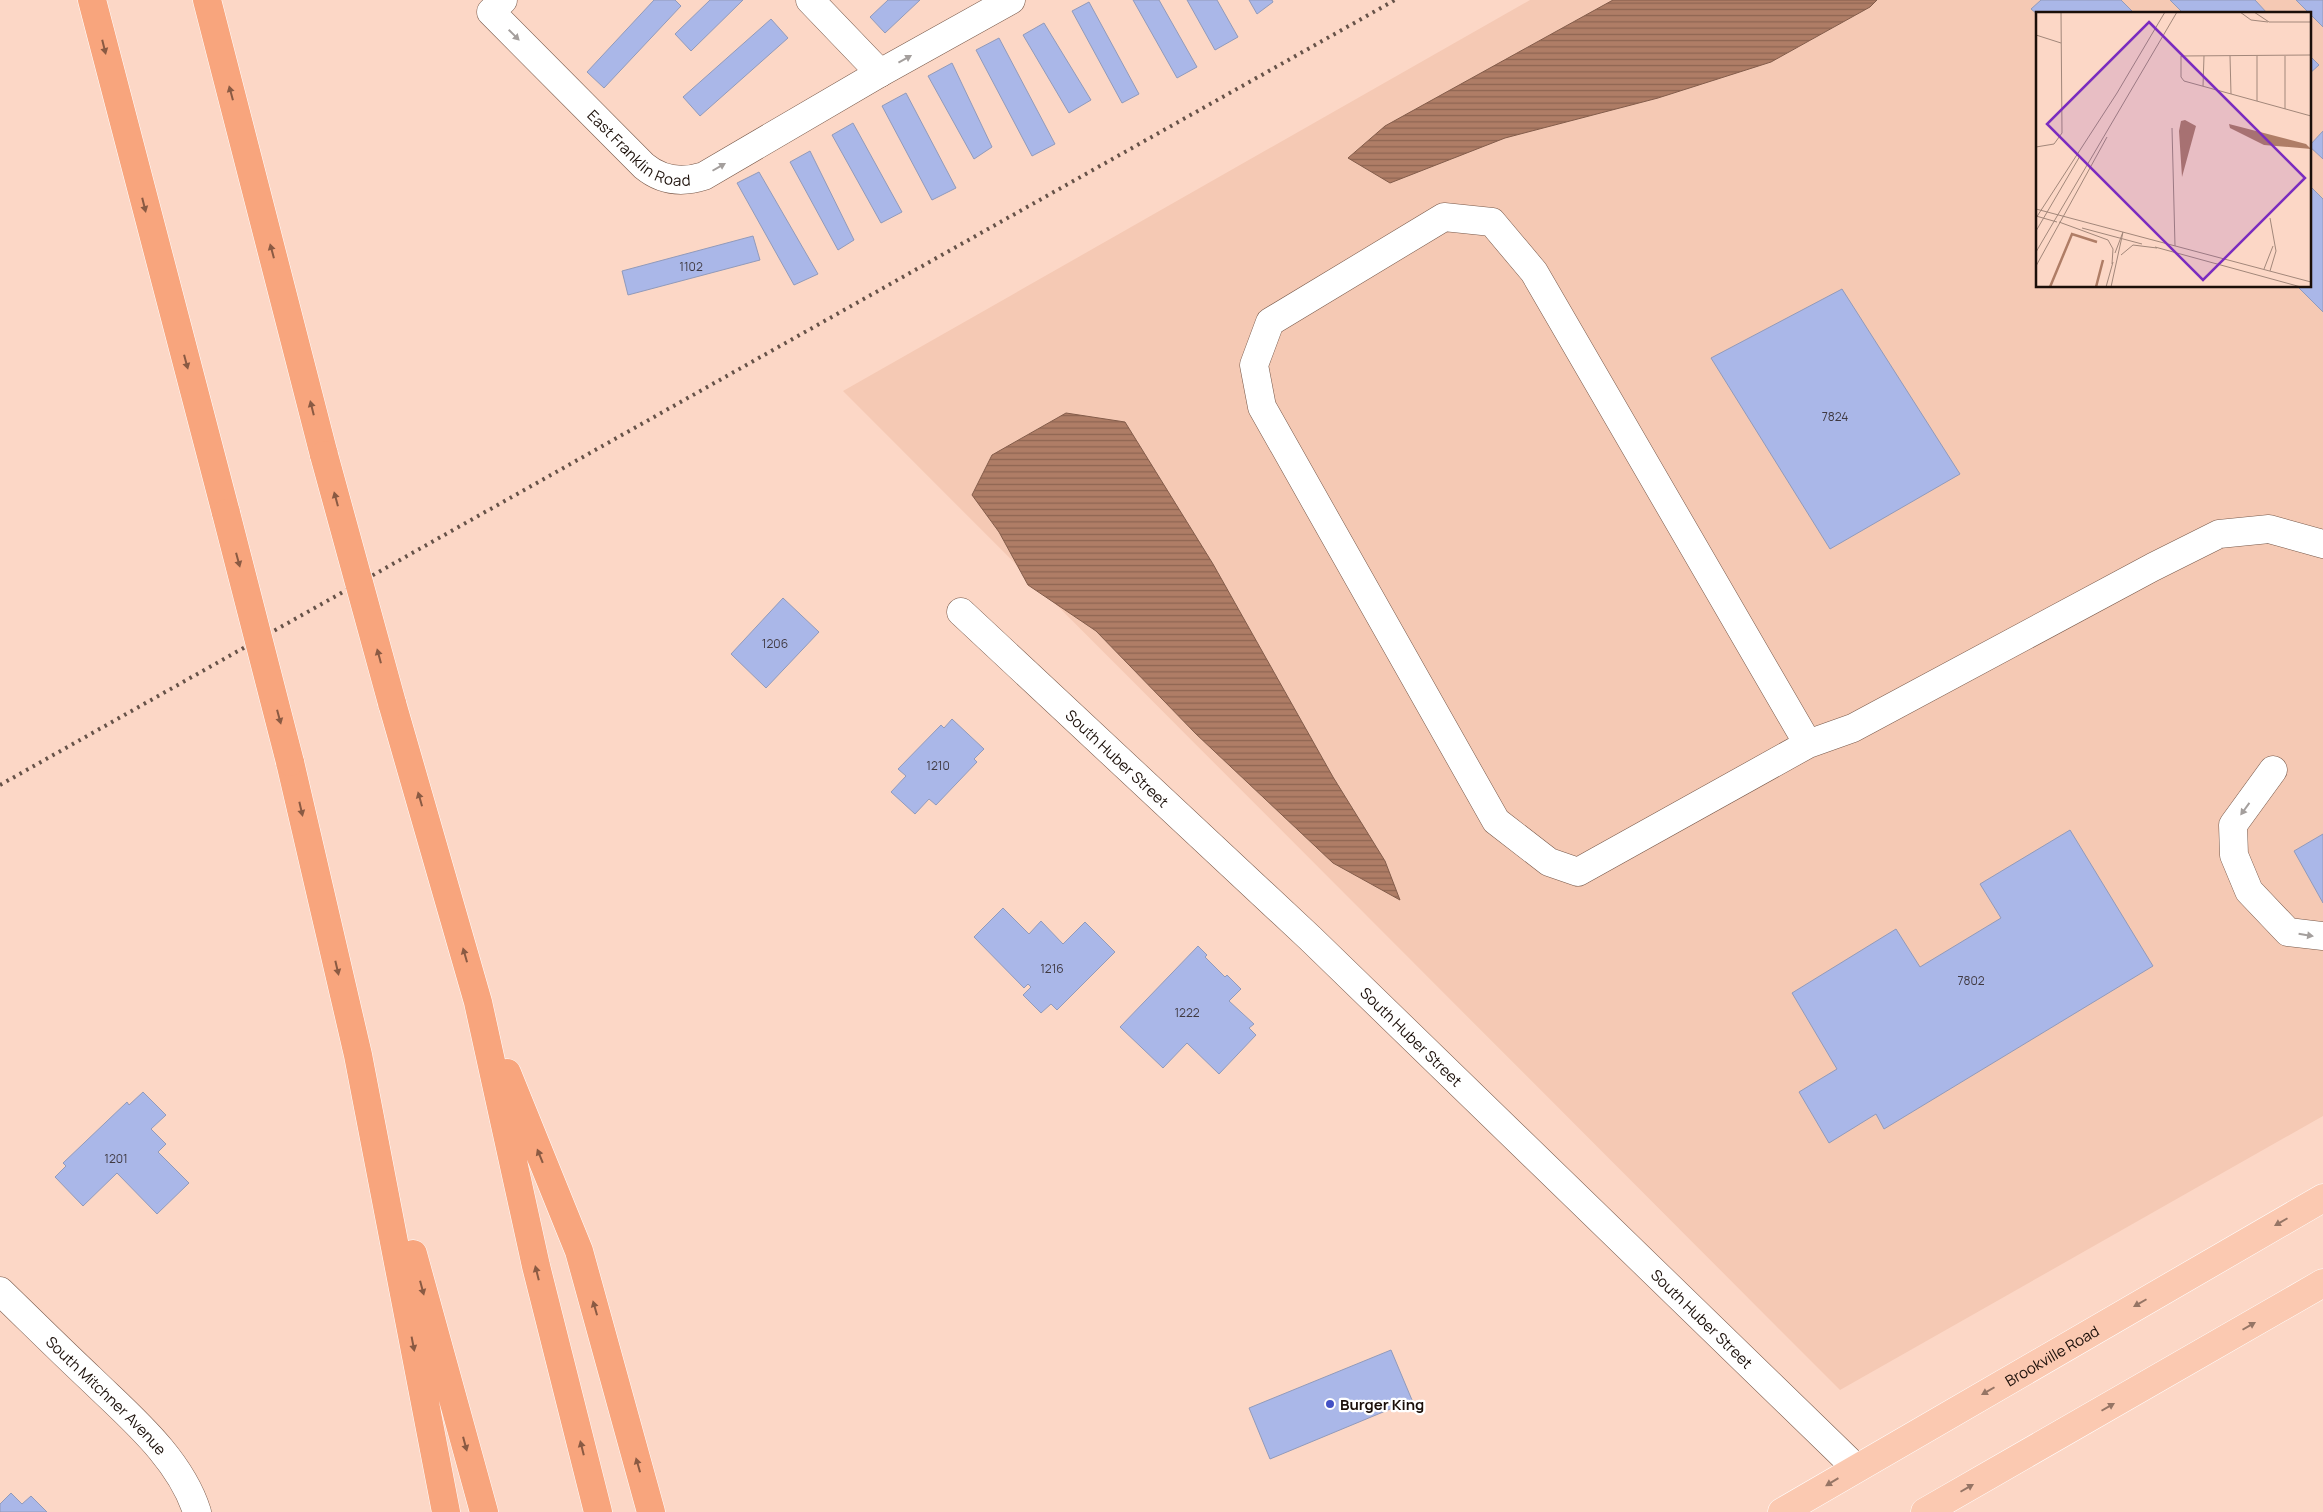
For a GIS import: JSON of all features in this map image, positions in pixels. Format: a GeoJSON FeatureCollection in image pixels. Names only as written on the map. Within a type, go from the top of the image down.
{"type":"FeatureCollection","features":[{"type":"Feature","properties":{"kind":"highway"},"geometry":{"type":"LineString","coordinates":[[92,0],[290,762],[358,1055],[446,1512]]}},
{"type":"Feature","properties":{"kind":"highway"},"geometry":{"type":"LineString","coordinates":[[207,0],[324,456],[392,703],[478,1002],[536,1266],[598,1512]]}},
{"type":"Feature","properties":{"kind":"highway"},"geometry":{"type":"LineString","coordinates":[[478,1002],[579,1250],[651,1512]]}},
{"type":"Feature","properties":{"kind":"highway"},"geometry":{"type":"LineString","coordinates":[[358,1055],[484,1512]]}},
{"type":"Feature","properties":{"kind":"main road","name":"Brookville Road"},"geometry":{"type":"LineString","coordinates":[[1782,1512],[2323,1198]]}},
{"type":"Feature","properties":{"kind":"main road"},"geometry":{"type":"LineString","coordinates":[[1925,1512],[2323,1283]]}},
{"type":"Feature","properties":{"kind":"street","name":"East Franklin Road"},"geometry":{"type":"LineString","coordinates":[[503,0],[491,12],[644,166],[658,176],[674,181],[704,176],[880,73],[1011,0]]}},
{"type":"Feature","properties":{"kind":"street"},"geometry":{"type":"LineString","coordinates":[[810,0],[880,73]]}},
{"type":"Feature","properties":{"kind":"street"},"geometry":{"type":"LineString","coordinates":[[1808,744],[1534,272],[1492,222],[1444,218],[1270,322],[1254,364],[1262,407],[1496,821],[1549,862],[1578,872],[1808,744],[1853,728],[2152,566],[2219,534],[2269,529],[2323,544]]}},
{"type":"Feature","properties":{"kind":"street","name":"South Huber Street"},"geometry":{"type":"LineString","coordinates":[[961,612],[1311,939],[1856,1468]]}},
{"type":"Feature","properties":{"kind":"street"},"geometry":{"type":"LineString","coordinates":[[2273,770],[2233,825],[2234,855],[2249,892],[2288,932],[2323,936]]}},
{"type":"Feature","properties":{"kind":"street","name":"South Mitchner Avenue"},"geometry":{"type":"LineString","coordinates":[[0,1291],[130,1418],[178,1470],[197,1512]]}},
{"type":"Feature","properties":{"kind":"shaded area"},"geometry":{"type":"Polygon","coordinates":[[[1530,0],[2323,0],[2323,1116],[1840,1390],[843,391],[1530,0]]]}},
{"type":"Feature","properties":{"kind":"shaded area"},"geometry":{"type":"Polygon","coordinates":[[[1613,0],[1877,0],[1870,7],[1771,62],[1658,98],[1505,138],[1390,183],[1348,158],[1385,126],[1613,0]]]}},
{"type":"Feature","properties":{"kind":"shaded area"},"geometry":{"type":"Polygon","coordinates":[[[1066,413],[1125,422],[1213,564],[1333,777],[1385,861],[1400,900],[1333,863],[1196,734],[1096,631],[1028,585],[999,532],[972,495],[992,455],[1066,413]]]}},
{"type":"Feature","properties":{"kind":"building"},"geometry":{"type":"Polygon","coordinates":[[[654,0],[675,0],[681,6],[604,88],[587,72],[654,0]]]}},
{"type":"Feature","properties":{"kind":"building"},"geometry":{"type":"Polygon","coordinates":[[[710,0],[743,0],[691,51],[675,34],[710,0]]]}},
{"type":"Feature","properties":{"kind":"building"},"geometry":{"type":"Polygon","coordinates":[[[888,0],[920,0],[885,33],[870,17],[888,0]]]}},
{"type":"Feature","properties":{"kind":"building"},"geometry":{"type":"Polygon","coordinates":[[[1133,0],[1159,0],[1197,67],[1177,78],[1133,0]]]}},
{"type":"Feature","properties":{"kind":"building"},"geometry":{"type":"Polygon","coordinates":[[[1187,0],[1217,0],[1238,37],[1215,50],[1187,0]]]}},
{"type":"Feature","properties":{"kind":"building"},"geometry":{"type":"Polygon","coordinates":[[[1249,0],[1272,0],[1273,2],[1257,14],[1249,0]]]}},
{"type":"Feature","properties":{"kind":"building"},"geometry":{"type":"Polygon","coordinates":[[[2041,0],[2121,0],[2133,12],[2036,13],[2031,9],[2041,0]]]}},
{"type":"Feature","properties":{"kind":"building"},"geometry":{"type":"Polygon","coordinates":[[[2170,0],[2255,0],[2266,12],[2182,12],[2170,0]]]}},
{"type":"Feature","properties":{"kind":"building"},"geometry":{"type":"Polygon","coordinates":[[[2296,0],[2323,0],[2323,27],[2310,12],[2296,0]]]}},
{"type":"Feature","properties":{"kind":"building"},"geometry":{"type":"Polygon","coordinates":[[[1089,2],[1139,94],[1122,103],[1072,11],[1089,2]]]}},
{"type":"Feature","properties":{"kind":"building"},"geometry":{"type":"Polygon","coordinates":[[[771,19],[788,38],[700,116],[683,97],[771,19]]]}},
{"type":"Feature","properties":{"kind":"building"},"geometry":{"type":"Polygon","coordinates":[[[1044,23],[1091,100],[1069,113],[1023,35],[1044,23]]]}},
{"type":"Feature","properties":{"kind":"building"},"geometry":{"type":"Polygon","coordinates":[[[999,38],[1055,144],[1032,156],[976,50],[999,38]]]}},
{"type":"Feature","properties":{"kind":"building"},"geometry":{"type":"Polygon","coordinates":[[[2310,56],[2319,65],[2310,73],[2310,56]]]}},
{"type":"Feature","properties":{"kind":"building"},"geometry":{"type":"Polygon","coordinates":[[[952,63],[992,147],[974,159],[928,76],[952,63]]]}},
{"type":"Feature","properties":{"kind":"building"},"geometry":{"type":"Polygon","coordinates":[[[906,93],[956,188],[932,200],[882,106],[906,93]]]}},
{"type":"Feature","properties":{"kind":"building"},"geometry":{"type":"Polygon","coordinates":[[[853,123],[902,212],[881,223],[832,135],[853,123]]]}},
{"type":"Feature","properties":{"kind":"building"},"geometry":{"type":"Polygon","coordinates":[[[2323,131],[2323,159],[2310,147],[2323,131]]]}},
{"type":"Feature","properties":{"kind":"building"},"geometry":{"type":"Polygon","coordinates":[[[810,151],[854,240],[838,250],[790,162],[810,151]]]}},
{"type":"Feature","properties":{"kind":"building"},"geometry":{"type":"Polygon","coordinates":[[[759,172],[818,274],[794,285],[737,183],[759,172]]]}},
{"type":"Feature","properties":{"kind":"building"},"geometry":{"type":"Polygon","coordinates":[[[2310,186],[2323,199],[2323,312],[2299,288],[2310,288],[2310,186]]]}},
{"type":"Feature","properties":{"kind":"building"},"geometry":{"type":"Polygon","coordinates":[[[753,236],[760,260],[628,295],[622,271],[753,236]]]}},
{"type":"Feature","properties":{"kind":"building"},"geometry":{"type":"Polygon","coordinates":[[[1842,289],[1960,474],[1830,549],[1711,358],[1842,289]]]}},
{"type":"Feature","properties":{"kind":"building"},"geometry":{"type":"Polygon","coordinates":[[[783,598],[819,632],[766,688],[731,654],[783,598]]]}},
{"type":"Feature","properties":{"kind":"building"},"geometry":{"type":"Polygon","coordinates":[[[952,719],[984,749],[974,759],[977,762],[936,805],[929,799],[915,814],[891,792],[906,776],[898,769],[941,725],[944,728],[952,719]]]}},
{"type":"Feature","properties":{"kind":"building"},"geometry":{"type":"Polygon","coordinates":[[[2070,830],[2153,966],[1884,1129],[1876,1114],[1829,1143],[1799,1092],[1837,1069],[1792,993],[1896,929],[1920,967],[2001,918],[1980,884],[2070,830]]]}},
{"type":"Feature","properties":{"kind":"building"},"geometry":{"type":"Polygon","coordinates":[[[2323,834],[2323,903],[2294,851],[2323,834]]]}},
{"type":"Feature","properties":{"kind":"building"},"geometry":{"type":"Polygon","coordinates":[[[1003,908],[1029,934],[1041,921],[1063,944],[1085,922],[1115,952],[1057,1010],[1051,1004],[1041,1013],[1023,995],[1031,987],[1028,984],[1024,988],[974,937],[1003,908]]]}},
{"type":"Feature","properties":{"kind":"building"},"geometry":{"type":"Polygon","coordinates":[[[1198,946],[1207,955],[1205,957],[1225,977],[1227,975],[1241,989],[1229,1001],[1254,1024],[1249,1028],[1256,1035],[1219,1074],[1187,1043],[1163,1068],[1120,1027],[1198,946]]]}},
{"type":"Feature","properties":{"kind":"building"},"geometry":{"type":"Polygon","coordinates":[[[143,1092],[166,1115],[151,1129],[166,1144],[158,1152],[189,1183],[157,1214],[117,1173],[83,1206],[55,1177],[66,1166],[63,1163],[127,1102],[129,1105],[143,1092]]]}},
{"type":"Feature","properties":{"kind":"building","name":"Burger King"},"geometry":{"type":"Polygon","coordinates":[[[1391,1350],[1412,1400],[1270,1459],[1249,1408],[1391,1350]]]}},
{"type":"Feature","properties":{"kind":"building"},"geometry":{"type":"Polygon","coordinates":[[[11,1493],[22,1504],[31,1496],[47,1512],[0,1512],[0,1504],[11,1493]]]}},
{"type":"Feature","properties":{"kind":"railway"},"geometry":{"type":"LineString","coordinates":[[0,785],[1395,0]]}},
{"type":"Feature","properties":{"kind":"place","name":"Burger King"},"geometry":{"type":"Point","coordinates":[1330,1404]}}]}
